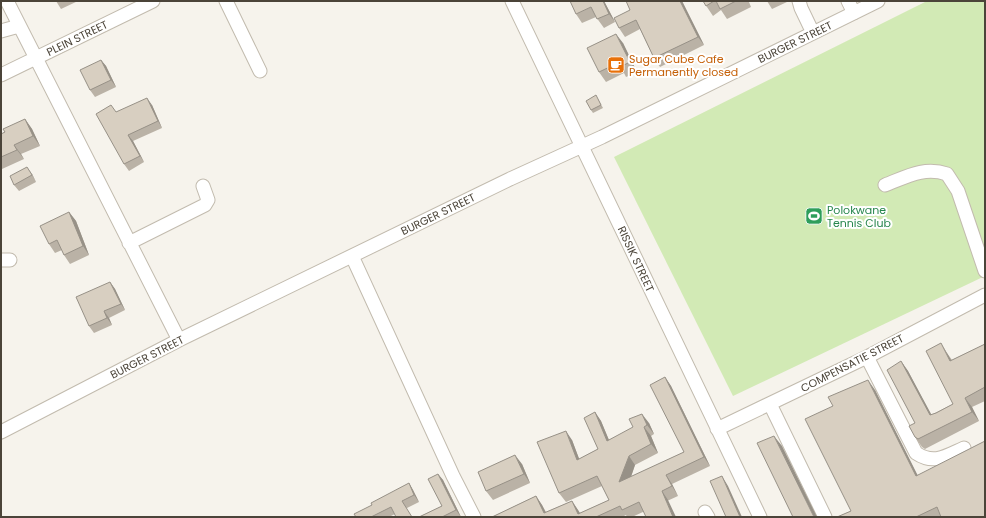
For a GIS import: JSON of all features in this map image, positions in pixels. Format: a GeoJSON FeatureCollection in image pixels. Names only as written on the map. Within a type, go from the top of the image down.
{"type":"FeatureCollection","features":[{"type":"Feature","properties":{"kind":"street"},"geometry":{"type":"LineString","coordinates":[[7,1],[179,340]]}},
{"type":"Feature","properties":{"kind":"street","name":"PLEIN STREET"},"geometry":{"type":"LineString","coordinates":[[1,75],[153,1]]}},
{"type":"Feature","properties":{"kind":"street"},"geometry":{"type":"LineString","coordinates":[[226,1],[260,70]]}},
{"type":"Feature","properties":{"kind":"street","name":"RISSIK STREET"},"geometry":{"type":"LineString","coordinates":[[512,1],[760,517]]}},
{"type":"Feature","properties":{"kind":"street"},"geometry":{"type":"LineString","coordinates":[[799,1],[800,8],[813,33]]}},
{"type":"Feature","properties":{"kind":"street","name":"BURGER STREET"},"geometry":{"type":"LineString","coordinates":[[1,432],[179,340],[813,33],[851,7],[878,1]]}},
{"type":"Feature","properties":{"kind":"street"},"geometry":{"type":"LineString","coordinates":[[1,31],[19,26]]}},
{"type":"Feature","properties":{"kind":"street"},"geometry":{"type":"LineString","coordinates":[[885,185],[928,170],[947,174],[958,191],[985,270]]}},
{"type":"Feature","properties":{"kind":"street"},"geometry":{"type":"LineString","coordinates":[[129,243],[205,205],[208,200],[203,186]]}},
{"type":"Feature","properties":{"kind":"street"},"geometry":{"type":"LineString","coordinates":[[352,256],[474,517]]}},
{"type":"Feature","properties":{"kind":"street","name":"COMPENSATIE STREET"},"geometry":{"type":"LineString","coordinates":[[717,429],[867,357],[985,295]]}},
{"type":"Feature","properties":{"kind":"street"},"geometry":{"type":"LineString","coordinates":[[867,357],[916,453],[923,457],[937,459],[964,448]]}},
{"type":"Feature","properties":{"kind":"street"},"geometry":{"type":"LineString","coordinates":[[770,404],[825,517]]}},
{"type":"Feature","properties":{"kind":"green space","name":"Polokwane Tennis Club"},"geometry":{"type":"Polygon","coordinates":[[[927,1],[985,1],[985,276],[733,396],[614,157],[927,1]]]}},
{"type":"Feature","properties":{"kind":"building"},"geometry":{"type":"Polygon","coordinates":[[[570,1],[603,1],[609,14],[597,19],[591,7],[576,14],[570,1]]]}},
{"type":"Feature","properties":{"kind":"building"},"geometry":{"type":"Polygon","coordinates":[[[626,1],[680,1],[698,37],[654,58],[636,20],[619,28],[614,18],[630,10],[626,1]]]}},
{"type":"Feature","properties":{"kind":"building"},"geometry":{"type":"Polygon","coordinates":[[[703,1],[714,1],[706,6],[703,1]]]}},
{"type":"Feature","properties":{"kind":"building"},"geometry":{"type":"Polygon","coordinates":[[[716,1],[736,1],[720,9],[716,1]]]}},
{"type":"Feature","properties":{"kind":"building"},"geometry":{"type":"Polygon","coordinates":[[[616,34],[630,62],[620,67],[618,63],[599,72],[587,48],[616,34]]]}},
{"type":"Feature","properties":{"kind":"building"},"geometry":{"type":"Polygon","coordinates":[[[101,60],[111,80],[90,90],[80,70],[101,60]]]}},
{"type":"Feature","properties":{"kind":"building"},"geometry":{"type":"Polygon","coordinates":[[[596,95],[601,105],[591,110],[586,101],[596,95]]]}},
{"type":"Feature","properties":{"kind":"building"},"geometry":{"type":"Polygon","coordinates":[[[147,98],[158,121],[128,135],[140,156],[124,164],[96,114],[111,105],[116,112],[147,98]]]}},
{"type":"Feature","properties":{"kind":"building"},"geometry":{"type":"Polygon","coordinates":[[[25,119],[33,136],[14,145],[17,150],[1,157],[1,134],[5,132],[3,129],[25,119]]]}},
{"type":"Feature","properties":{"kind":"building"},"geometry":{"type":"Polygon","coordinates":[[[27,167],[32,175],[14,185],[10,176],[27,167]]]}},
{"type":"Feature","properties":{"kind":"building"},"geometry":{"type":"Polygon","coordinates":[[[69,212],[83,246],[64,255],[57,240],[49,244],[40,226],[69,212]]]}},
{"type":"Feature","properties":{"kind":"building"},"geometry":{"type":"Polygon","coordinates":[[[110,282],[121,304],[104,311],[107,318],[89,326],[76,297],[110,282]]]}},
{"type":"Feature","properties":{"kind":"building"},"geometry":{"type":"Polygon","coordinates":[[[941,343],[950,361],[985,344],[985,387],[965,398],[972,412],[918,439],[915,437],[909,426],[915,423],[887,370],[901,361],[930,415],[936,413],[953,404],[926,351],[941,343]]]}},
{"type":"Feature","properties":{"kind":"building"},"geometry":{"type":"Polygon","coordinates":[[[665,377],[704,457],[666,475],[672,486],[662,491],[673,517],[646,517],[639,502],[622,510],[620,506],[596,517],[492,517],[536,496],[544,513],[572,501],[578,514],[609,500],[597,476],[559,493],[537,442],[566,431],[577,460],[598,449],[584,418],[595,412],[607,441],[633,427],[629,419],[642,414],[647,425],[644,427],[651,444],[629,456],[619,482],[684,452],[650,385],[665,377]]]}},
{"type":"Feature","properties":{"kind":"building"},"geometry":{"type":"Polygon","coordinates":[[[868,380],[916,476],[985,441],[985,517],[941,517],[937,507],[916,517],[837,517],[851,511],[805,419],[833,406],[828,397],[868,380]]]}},
{"type":"Feature","properties":{"kind":"building"},"geometry":{"type":"Polygon","coordinates":[[[774,436],[814,517],[793,517],[757,443],[774,436]]]}},
{"type":"Feature","properties":{"kind":"building"},"geometry":{"type":"Polygon","coordinates":[[[515,455],[524,474],[486,491],[478,472],[515,455]]]}},
{"type":"Feature","properties":{"kind":"building"},"geometry":{"type":"Polygon","coordinates":[[[438,474],[456,510],[442,517],[419,517],[442,506],[428,479],[438,474]]]}},
{"type":"Feature","properties":{"kind":"building"},"geometry":{"type":"Polygon","coordinates":[[[722,476],[740,517],[726,517],[710,481],[722,476]]]}},
{"type":"Feature","properties":{"kind":"building"},"geometry":{"type":"Polygon","coordinates":[[[409,483],[414,495],[402,501],[412,517],[396,517],[391,507],[371,517],[356,517],[354,514],[372,505],[371,503],[409,483]]]}},
{"type":"Feature","properties":{"kind":"place","name":"Sugar Cube Cafe Permanently closed"},"geometry":{"type":"Point","coordinates":[616,65]}},
{"type":"Feature","properties":{"kind":"place","name":"Polokwane Tennis Club"},"geometry":{"type":"Point","coordinates":[814,216]}}]}
